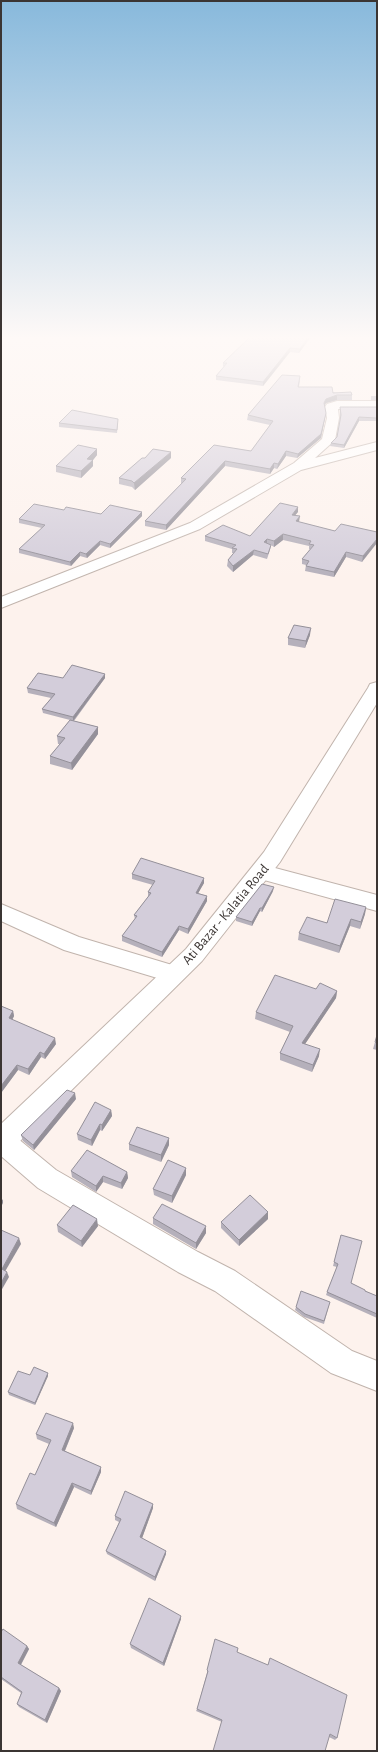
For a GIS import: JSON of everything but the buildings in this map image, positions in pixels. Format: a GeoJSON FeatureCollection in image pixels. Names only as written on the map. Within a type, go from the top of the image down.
{"type":"FeatureCollection","features":[{"type":"Feature","properties":{"kind":"main road","name":"Ati Bazar - Kalatia Road"},"geometry":{"type":"LineString","coordinates":[[2,1142],[194,956],[272,857],[377,688]]}},
{"type":"Feature","properties":{"kind":"street"},"geometry":{"type":"LineString","coordinates":[[1,603],[195,526],[296,467],[328,440],[333,418]]}},
{"type":"Feature","properties":{"kind":"street"},"geometry":{"type":"LineString","coordinates":[[296,467],[377,446]]}},
{"type":"Feature","properties":{"kind":"street"},"geometry":{"type":"LineString","coordinates":[[260,872],[377,902]]}},
{"type":"Feature","properties":{"kind":"street"},"geometry":{"type":"LineString","coordinates":[[1,912],[72,944],[174,974]]}},
{"type":"Feature","properties":{"kind":"street"},"geometry":{"type":"LineString","coordinates":[[2,1142],[47,1179],[188,1262],[225,1281],[342,1362],[377,1376]]}}]}
